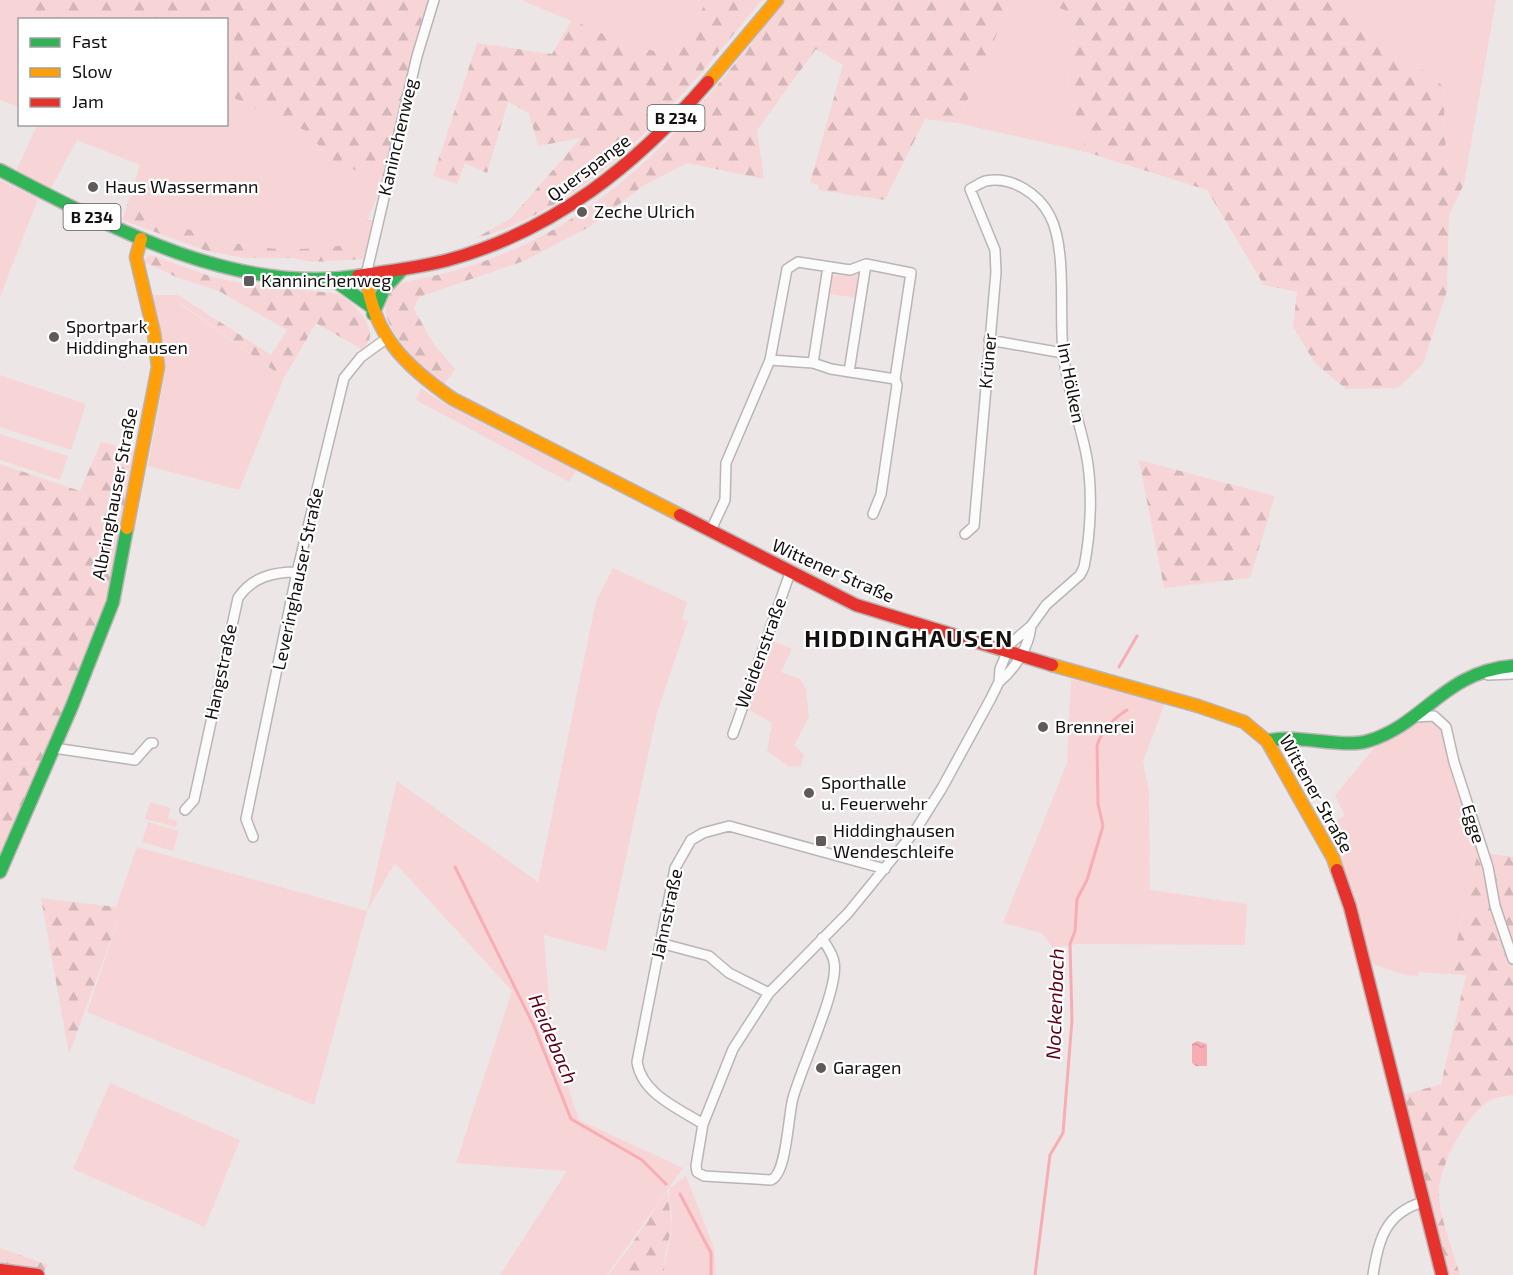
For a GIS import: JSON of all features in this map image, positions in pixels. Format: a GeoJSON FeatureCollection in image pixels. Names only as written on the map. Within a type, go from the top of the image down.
{"type":"FeatureCollection","features":[{"type":"Feature","properties":{"kind":"main road","name":"Querspange"},"geometry":{"type":"LineString","coordinates":[[366,275],[401,271],[478,252],[536,228],[607,181],[670,124],[777,0]]}},
{"type":"Feature","properties":{"kind":"main road","name":"B 234"},"geometry":{"type":"LineString","coordinates":[[0,170],[141,239],[222,265],[303,278],[332,279],[366,275]]}},
{"type":"Feature","properties":{"kind":"main road","name":"Albringhauser Straße"},"geometry":{"type":"LineString","coordinates":[[0,872],[54,748],[113,602],[158,367],[154,333],[136,257],[141,239]]}},
{"type":"Feature","properties":{"kind":"main road"},"geometry":{"type":"LineString","coordinates":[[332,279],[372,310],[384,288],[401,271]]}},
{"type":"Feature","properties":{"kind":"main road","name":"Wittener Straße"},"geometry":{"type":"LineString","coordinates":[[366,275],[372,310],[386,339],[413,370],[453,399],[710,532],[790,573],[879,613],[1221,713],[1244,722],[1267,741],[1323,838],[1350,907],[1442,1275]]}},
{"type":"Feature","properties":{"kind":"main road"},"geometry":{"type":"LineString","coordinates":[[1267,741],[1274,739],[1366,742],[1391,732],[1468,678],[1503,666],[1513,666]]}},
{"type":"Feature","properties":{"kind":"main road"},"geometry":{"type":"LineString","coordinates":[[0,1270],[38,1275]]}},
{"type":"Feature","properties":{"kind":"street","name":"Kaninchenweg"},"geometry":{"type":"LineString","coordinates":[[366,275],[414,68],[434,0]]}},
{"type":"Feature","properties":{"kind":"street","name":"Im Hölken"},"geometry":{"type":"LineString","coordinates":[[970,189],[986,181],[1021,186],[1034,195],[1049,214],[1059,234],[1063,353],[1087,463],[1089,503],[1085,561],[1080,575],[1046,605],[1031,626],[1011,642],[1006,651]]}},
{"type":"Feature","properties":{"kind":"street","name":"Krüner"},"geometry":{"type":"LineString","coordinates":[[964,534],[974,526],[996,272],[995,250],[970,189]]}},
{"type":"Feature","properties":{"kind":"street"},"geometry":{"type":"LineString","coordinates":[[710,532],[725,500],[726,463],[770,360],[787,269],[798,262],[850,270],[866,264],[910,273],[881,494],[873,514]]}},
{"type":"Feature","properties":{"kind":"street"},"geometry":{"type":"LineString","coordinates":[[849,372],[866,264]]}},
{"type":"Feature","properties":{"kind":"street"},"geometry":{"type":"LineString","coordinates":[[813,363],[828,267]]}},
{"type":"Feature","properties":{"kind":"street","name":"Leveringhauser Straße"},"geometry":{"type":"LineString","coordinates":[[253,837],[246,819],[297,572],[344,378],[361,357],[386,339]]}},
{"type":"Feature","properties":{"kind":"street"},"geometry":{"type":"LineString","coordinates":[[989,340],[1063,353]]}},
{"type":"Feature","properties":{"kind":"street"},"geometry":{"type":"LineString","coordinates":[[770,360],[813,363],[849,372],[895,379]]}},
{"type":"Feature","properties":{"kind":"street","name":"Hangstraße"},"geometry":{"type":"LineString","coordinates":[[185,810],[194,800],[238,598],[244,589],[266,575],[297,572]]}},
{"type":"Feature","properties":{"kind":"street","name":"Weidenstraße"},"geometry":{"type":"LineString","coordinates":[[732,734],[790,573]]}},
{"type":"Feature","properties":{"kind":"street","name":"Im Hölken"},"geometry":{"type":"LineString","coordinates":[[999,682],[1010,673],[1021,655],[1030,637],[1031,626]]}},
{"type":"Feature","properties":{"kind":"street"},"geometry":{"type":"LineString","coordinates":[[822,938],[834,960],[832,985],[791,1106],[781,1172],[771,1180],[704,1176],[697,1172],[703,1124],[733,1049],[769,993],[822,938],[848,913],[915,831],[942,788],[999,682],[1006,651]]}},
{"type":"Feature","properties":{"kind":"street"},"geometry":{"type":"LineString","coordinates":[[1468,678],[1497,673],[1513,674]]}},
{"type":"Feature","properties":{"kind":"street","name":"Egge"},"geometry":{"type":"LineString","coordinates":[[1411,717],[1434,716],[1446,727],[1454,762],[1488,867],[1495,906],[1513,959]]}},
{"type":"Feature","properties":{"kind":"street"},"geometry":{"type":"LineString","coordinates":[[54,748],[135,760],[150,743],[153,743]]}},
{"type":"Feature","properties":{"kind":"street","name":"Jahnstraße"},"geometry":{"type":"LineString","coordinates":[[703,1124],[646,1087],[639,1074],[639,1042],[675,868],[691,840],[703,833],[729,826],[885,869]]}},
{"type":"Feature","properties":{"kind":"street"},"geometry":{"type":"LineString","coordinates":[[660,943],[709,956],[729,973],[769,993]]}},
{"type":"Feature","properties":{"kind":"street"},"geometry":{"type":"LineString","coordinates":[[1373,1275],[1378,1243],[1386,1228],[1423,1202]]}},
{"type":"Feature","properties":{"kind":"green space"},"geometry":{"type":"Polygon","coordinates":[[[0,0],[16,0],[46,18],[18,18],[18,107],[0,100],[0,0]]]}},
{"type":"Feature","properties":{"kind":"green space"},"geometry":{"type":"Polygon","coordinates":[[[16,0],[430,0],[383,181],[330,160],[308,132],[228,95],[228,18],[46,18],[16,0]]]}},
{"type":"Feature","properties":{"kind":"green space"},"geometry":{"type":"Polygon","coordinates":[[[521,0],[708,0],[672,57],[603,34],[521,0]]]}},
{"type":"Feature","properties":{"kind":"green space"},"geometry":{"type":"Polygon","coordinates":[[[708,0],[762,0],[669,108],[599,173],[561,201],[519,223],[474,239],[510,219],[581,138],[538,146],[529,113],[508,102],[487,173],[465,163],[457,184],[433,176],[477,43],[552,54],[572,20],[603,34],[672,57],[708,0]]]}},
{"type":"Feature","properties":{"kind":"green space"},"geometry":{"type":"Polygon","coordinates":[[[784,0],[1012,0],[957,123],[925,119],[885,200],[818,190],[819,185],[810,183],[843,65],[816,49],[757,130],[764,179],[687,163],[641,187],[591,226],[524,261],[419,297],[414,309],[433,343],[455,369],[444,385],[414,357],[403,345],[387,319],[385,306],[388,294],[393,287],[465,268],[524,245],[575,216],[610,191],[674,133],[731,68],[784,0]]]}},
{"type":"Feature","properties":{"kind":"green space"},"geometry":{"type":"Polygon","coordinates":[[[1012,0],[1042,0],[1075,15],[1068,86],[1086,152],[957,123],[1012,0]]]}},
{"type":"Feature","properties":{"kind":"green space"},"geometry":{"type":"Polygon","coordinates":[[[1042,0],[1338,0],[1338,3],[1443,86],[1447,173],[1464,184],[1449,215],[1447,291],[1423,364],[1398,388],[1346,389],[1315,363],[1293,327],[1297,292],[1264,285],[1207,190],[1086,152],[1068,86],[1075,15],[1042,0]]]}},
{"type":"Feature","properties":{"kind":"green space"},"geometry":{"type":"Polygon","coordinates":[[[1338,0],[1496,0],[1464,184],[1447,173],[1443,86],[1338,3],[1338,0]]]}},
{"type":"Feature","properties":{"kind":"green space"},"geometry":{"type":"Polygon","coordinates":[[[228,95],[308,132],[330,160],[383,181],[358,244],[285,249],[245,245],[204,235],[128,203],[140,165],[77,140],[51,188],[16,171],[37,126],[228,126],[228,95]]]}},
{"type":"Feature","properties":{"kind":"green space"},"geometry":{"type":"Polygon","coordinates":[[[0,180],[38,199],[0,297],[0,180]]]}},
{"type":"Feature","properties":{"kind":"green space"},"geometry":{"type":"Polygon","coordinates":[[[128,203],[204,235],[265,248],[303,249],[358,244],[367,220],[374,221],[363,259],[312,262],[294,258],[245,258],[207,251],[122,220],[128,203]]]}},
{"type":"Feature","properties":{"kind":"green space"},"geometry":{"type":"Polygon","coordinates":[[[151,255],[212,277],[339,294],[353,304],[365,320],[369,328],[368,343],[361,349],[316,323],[284,378],[179,302],[178,295],[271,355],[287,330],[219,291],[178,278],[147,263],[144,268],[142,261],[151,255]]]}},
{"type":"Feature","properties":{"kind":"green space"},"geometry":{"type":"Polygon","coordinates":[[[858,274],[862,277],[857,298],[830,294],[832,276],[858,274]]]}},
{"type":"Feature","properties":{"kind":"green space"},"geometry":{"type":"Polygon","coordinates":[[[149,295],[178,295],[179,303],[284,378],[239,490],[148,466],[165,373],[160,336],[149,295]]]}},
{"type":"Feature","properties":{"kind":"green space"},"geometry":{"type":"Polygon","coordinates":[[[0,375],[86,404],[71,450],[0,427],[0,375]]]}},
{"type":"Feature","properties":{"kind":"green space"},"geometry":{"type":"Polygon","coordinates":[[[421,388],[445,404],[576,470],[569,482],[416,400],[421,388]]]}},
{"type":"Feature","properties":{"kind":"green space"},"geometry":{"type":"Polygon","coordinates":[[[0,434],[68,456],[60,480],[0,460],[0,434]]]}},
{"type":"Feature","properties":{"kind":"green space"},"geometry":{"type":"Polygon","coordinates":[[[101,442],[138,451],[110,593],[63,716],[0,866],[0,464],[80,491],[101,442]]]}},
{"type":"Feature","properties":{"kind":"green space"},"geometry":{"type":"Polygon","coordinates":[[[1139,460],[1275,496],[1250,578],[1164,588],[1139,460]]]}},
{"type":"Feature","properties":{"kind":"green space"},"geometry":{"type":"Polygon","coordinates":[[[613,568],[687,602],[682,619],[688,621],[657,713],[606,951],[544,935],[552,1039],[579,1120],[683,1168],[607,1275],[500,1275],[567,1171],[456,1163],[512,991],[395,863],[367,911],[397,781],[538,882],[596,601],[613,568]]]}},
{"type":"Feature","properties":{"kind":"green space"},"geometry":{"type":"Polygon","coordinates":[[[770,640],[792,649],[781,672],[800,679],[806,688],[809,717],[794,745],[804,755],[801,766],[789,767],[767,751],[772,723],[746,708],[770,640]]]}},
{"type":"Feature","properties":{"kind":"green space"},"geometry":{"type":"Polygon","coordinates":[[[1071,679],[1165,703],[1143,761],[1149,791],[1150,890],[1247,904],[1245,945],[1077,944],[1053,948],[1042,933],[1003,923],[1067,763],[1071,679]]]}},
{"type":"Feature","properties":{"kind":"green space"},"geometry":{"type":"Polygon","coordinates":[[[1414,719],[1435,719],[1443,727],[1478,852],[1449,974],[1419,972],[1418,976],[1405,975],[1369,963],[1322,826],[1345,816],[1335,795],[1380,741],[1414,719]]]}},
{"type":"Feature","properties":{"kind":"green space"},"geometry":{"type":"Polygon","coordinates":[[[150,802],[171,808],[168,818],[178,821],[176,827],[145,819],[150,802]]]}},
{"type":"Feature","properties":{"kind":"green space"},"geometry":{"type":"Polygon","coordinates":[[[148,822],[179,831],[173,851],[142,842],[148,822]]]}},
{"type":"Feature","properties":{"kind":"green space"},"geometry":{"type":"Polygon","coordinates":[[[137,847],[367,911],[314,1105],[87,1012],[121,913],[116,907],[137,847]]]}},
{"type":"Feature","properties":{"kind":"green space"},"geometry":{"type":"Polygon","coordinates":[[[1478,852],[1513,857],[1513,1095],[1491,1100],[1482,1107],[1463,1129],[1448,1156],[1439,1195],[1444,1224],[1460,1275],[1446,1275],[1403,1095],[1441,1084],[1466,975],[1449,974],[1478,852]]]}},
{"type":"Feature","properties":{"kind":"green space"},"geometry":{"type":"Polygon","coordinates":[[[41,898],[116,907],[121,913],[69,1054],[41,898]]]}},
{"type":"Feature","properties":{"kind":"green space"},"geometry":{"type":"Polygon","coordinates":[[[110,1083],[240,1140],[205,1227],[73,1169],[110,1083]]]}},
{"type":"Feature","properties":{"kind":"green space"},"geometry":{"type":"Polygon","coordinates":[[[686,1176],[714,1248],[716,1275],[664,1275],[672,1226],[670,1188],[686,1176]]]}},
{"type":"Feature","properties":{"kind":"green space"},"geometry":{"type":"Polygon","coordinates":[[[667,1191],[672,1225],[665,1256],[664,1275],[608,1275],[631,1245],[667,1191]]]}},
{"type":"Feature","properties":{"kind":"green space"},"geometry":{"type":"Polygon","coordinates":[[[0,1248],[48,1265],[43,1273],[0,1275],[0,1248]]]}},
{"type":"Feature","properties":{"kind":"water"},"geometry":{"type":"Polygon","coordinates":[[[1197,1041],[1207,1044],[1207,1066],[1196,1066],[1192,1063],[1192,1044],[1197,1041]]]}},
{"type":"Feature","properties":{"kind":"waterway","name":"Nockenbach"},"geometry":{"type":"LineString","coordinates":[[1119,667],[1137,636]]}},
{"type":"Feature","properties":{"kind":"waterway","name":"Nockenbach"},"geometry":{"type":"LineString","coordinates":[[1035,1275],[1050,1155],[1063,1133],[1072,1020],[1070,944],[1075,931],[1077,899],[1087,880],[1103,826],[1098,804],[1097,746],[1109,725],[1127,710]]}},
{"type":"Feature","properties":{"kind":"waterway","name":"Heidebach"},"geometry":{"type":"LineString","coordinates":[[455,867],[534,1026],[571,1119],[642,1160],[666,1184]]}},
{"type":"Feature","properties":{"kind":"waterway","name":"Heidebach"},"geometry":{"type":"LineString","coordinates":[[680,1194],[711,1253],[711,1275]]}},
{"type":"Feature","properties":{"kind":"traffic: fast"},"geometry":{"type":"LineString","coordinates":[[0,170],[127,233],[172,251],[218,265],[265,275],[311,279],[358,276]]}},
{"type":"Feature","properties":{"kind":"traffic: fast"},"geometry":{"type":"LineString","coordinates":[[373,314],[384,289],[401,271]]}},
{"type":"Feature","properties":{"kind":"traffic: fast"},"geometry":{"type":"LineString","coordinates":[[332,279],[370,306]]}},
{"type":"Feature","properties":{"kind":"traffic: fast"},"geometry":{"type":"LineString","coordinates":[[0,872],[72,706],[113,602],[127,528]]}},
{"type":"Feature","properties":{"kind":"traffic: fast"},"geometry":{"type":"LineString","coordinates":[[1267,741],[1278,739],[1345,743],[1368,741],[1405,723],[1451,688],[1469,678],[1489,670],[1513,666]]}},
{"type":"Feature","properties":{"kind":"traffic: slow"},"geometry":{"type":"LineString","coordinates":[[708,82],[777,0]]}},
{"type":"Feature","properties":{"kind":"traffic: slow"},"geometry":{"type":"LineString","coordinates":[[127,528],[158,367],[154,333],[136,257],[141,239]]}},
{"type":"Feature","properties":{"kind":"traffic: slow"},"geometry":{"type":"LineString","coordinates":[[366,275],[370,296],[384,332],[406,361],[436,387],[453,399],[680,515]]}},
{"type":"Feature","properties":{"kind":"traffic: slow"},"geometry":{"type":"LineString","coordinates":[[1052,665],[1198,706],[1244,722],[1267,741],[1333,858],[1337,870]]}},
{"type":"Feature","properties":{"kind":"traffic: jam"},"geometry":{"type":"LineString","coordinates":[[358,276],[448,260],[487,247],[558,213],[622,167],[681,112],[708,82]]}},
{"type":"Feature","properties":{"kind":"traffic: jam"},"geometry":{"type":"LineString","coordinates":[[680,515],[856,605],[1052,665]]}},
{"type":"Feature","properties":{"kind":"traffic: jam"},"geometry":{"type":"LineString","coordinates":[[1337,870],[1350,907],[1442,1275]]}},
{"type":"Feature","properties":{"kind":"traffic: jam"},"geometry":{"type":"LineString","coordinates":[[0,1270],[38,1275]]}},
{"type":"Feature","properties":{"kind":"place","name":"Haus Wassermann"},"geometry":{"type":"Point","coordinates":[93,187]}},
{"type":"Feature","properties":{"kind":"place","name":"Zeche Ulrich"},"geometry":{"type":"Point","coordinates":[582,212]}},
{"type":"Feature","properties":{"kind":"place","name":"Kanninchenweg"},"geometry":{"type":"Point","coordinates":[249,281]}},
{"type":"Feature","properties":{"kind":"place","name":"Sportpark Hiddinghausen"},"geometry":{"type":"Point","coordinates":[54,337]}},
{"type":"Feature","properties":{"kind":"place","name":"Brennerei"},"geometry":{"type":"Point","coordinates":[1043,727]}},
{"type":"Feature","properties":{"kind":"place","name":"Sporthalle u. Feuerwehr"},"geometry":{"type":"Point","coordinates":[809,793]}},
{"type":"Feature","properties":{"kind":"place","name":"Hiddinghausen Wendeschleife"},"geometry":{"type":"Point","coordinates":[821,841]}},
{"type":"Feature","properties":{"kind":"place","name":"Garagen"},"geometry":{"type":"Point","coordinates":[821,1068]}},
{"type":"Feature","properties":{"kind":"district","name":"HIDDINGHAUSEN"},"geometry":{"type":"Point","coordinates":[909,639]}}]}
